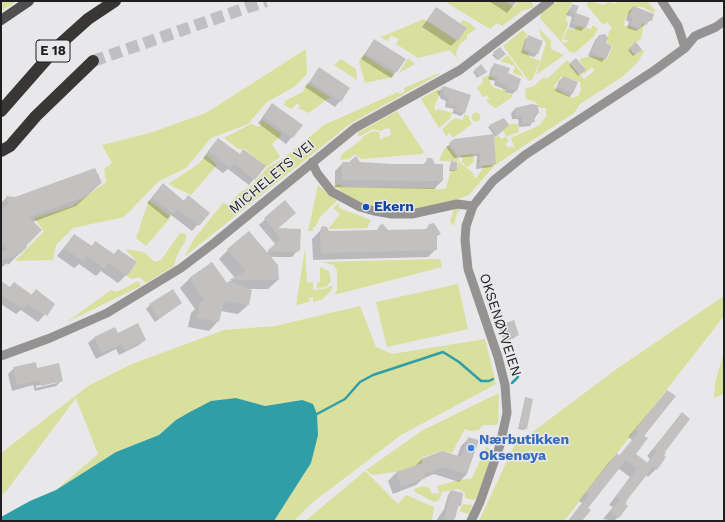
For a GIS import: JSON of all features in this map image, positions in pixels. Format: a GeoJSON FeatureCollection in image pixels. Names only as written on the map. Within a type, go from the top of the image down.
{"type":"FeatureCollection","features":[{"type":"Feature","properties":{"kind":"highway","name":"E 18"},"geometry":{"type":"LineString","coordinates":[[1,111],[59,45],[88,19],[115,1]]}},
{"type":"Feature","properties":{"kind":"highway","name":"E 18"},"geometry":{"type":"LineString","coordinates":[[1,151],[10,146],[36,116],[93,61]]}},
{"type":"Feature","properties":{"kind":"main road"},"geometry":{"type":"LineString","coordinates":[[1,20],[30,1]]}},
{"type":"Feature","properties":{"kind":"street","name":"MICHELETS VEI"},"geometry":{"type":"LineString","coordinates":[[1,356],[50,338],[106,313],[148,288],[212,244],[312,162],[365,122],[469,64],[550,1]]}},
{"type":"Feature","properties":{"kind":"street"},"geometry":{"type":"LineString","coordinates":[[662,1],[678,26],[685,48]]}},
{"type":"Feature","properties":{"kind":"street"},"geometry":{"type":"LineString","coordinates":[[685,48],[695,36],[716,27],[724,21]]}},
{"type":"Feature","properties":{"kind":"street","name":"OKSENØYVEIEN"},"geometry":{"type":"LineString","coordinates":[[471,521],[480,502],[500,445],[506,413],[505,385],[498,357],[468,269],[465,240],[466,226],[473,206],[493,181],[524,156],[655,70],[685,48]]}},
{"type":"Feature","properties":{"kind":"street"},"geometry":{"type":"LineString","coordinates":[[312,162],[332,192],[360,207],[374,212],[412,214],[457,204],[473,206]]}},
{"type":"Feature","properties":{"kind":"green space"},"geometry":{"type":"Polygon","coordinates":[[[1,1],[17,1],[1,11],[1,1]]]}},
{"type":"Feature","properties":{"kind":"green space"},"geometry":{"type":"Polygon","coordinates":[[[451,1],[504,1],[514,7],[518,1],[531,1],[534,7],[522,11],[502,26],[497,23],[490,29],[447,3],[451,1]]]}},
{"type":"Feature","properties":{"kind":"green space"},"geometry":{"type":"Polygon","coordinates":[[[558,1],[572,1],[566,19],[568,24],[561,42],[540,18],[541,13],[558,1]]]}},
{"type":"Feature","properties":{"kind":"green space"},"geometry":{"type":"Polygon","coordinates":[[[590,1],[604,5],[608,2],[616,4],[617,1],[628,1],[630,3],[633,1],[647,1],[655,10],[654,13],[642,7],[637,7],[625,19],[624,26],[630,26],[637,30],[642,24],[646,25],[643,27],[641,39],[629,47],[636,55],[642,50],[644,51],[638,62],[622,77],[580,104],[574,113],[495,165],[469,195],[450,202],[415,209],[394,210],[376,207],[377,205],[373,205],[373,208],[339,192],[340,189],[333,187],[338,184],[345,187],[436,188],[437,190],[446,188],[451,170],[457,170],[458,161],[472,172],[475,178],[477,177],[483,168],[477,161],[495,150],[494,137],[499,136],[501,139],[506,136],[503,130],[510,124],[518,124],[519,132],[506,137],[509,141],[505,144],[508,148],[512,146],[515,149],[511,138],[540,125],[546,116],[546,108],[540,108],[536,102],[526,99],[525,89],[534,86],[544,77],[547,79],[567,60],[584,79],[595,70],[592,67],[584,74],[582,71],[585,69],[579,59],[591,56],[607,59],[613,46],[607,43],[609,31],[612,28],[607,22],[622,10],[603,25],[586,4],[590,1]],[[562,76],[554,86],[573,98],[579,95],[581,90],[580,82],[562,76]]]}},
{"type":"Feature","properties":{"kind":"green space"},"geometry":{"type":"Polygon","coordinates":[[[424,19],[458,41],[467,28],[460,23],[463,20],[471,24],[476,29],[467,35],[467,39],[460,44],[456,53],[457,59],[450,50],[418,58],[396,44],[399,39],[391,36],[387,41],[381,37],[424,19]]]}},
{"type":"Feature","properties":{"kind":"green space"},"geometry":{"type":"Polygon","coordinates":[[[593,25],[598,29],[593,37],[575,53],[570,52],[562,43],[562,41],[564,43],[568,42],[567,40],[563,40],[568,28],[574,30],[578,26],[591,29],[593,25]]]}},
{"type":"Feature","properties":{"kind":"green space"},"geometry":{"type":"Polygon","coordinates":[[[539,28],[551,41],[551,49],[564,55],[536,75],[546,43],[541,37],[539,28]]]}},
{"type":"Feature","properties":{"kind":"green space"},"geometry":{"type":"Polygon","coordinates":[[[523,30],[527,35],[523,50],[528,52],[530,57],[540,61],[532,80],[529,81],[503,46],[523,30]]]}},
{"type":"Feature","properties":{"kind":"green space"},"geometry":{"type":"Polygon","coordinates":[[[306,49],[307,74],[294,87],[267,102],[248,124],[211,138],[186,168],[159,181],[124,217],[73,228],[56,245],[53,260],[15,261],[44,231],[34,218],[72,206],[106,182],[104,169],[112,163],[102,145],[150,133],[206,113],[306,49]]]}},
{"type":"Feature","properties":{"kind":"green space"},"geometry":{"type":"Polygon","coordinates":[[[364,55],[395,75],[393,77],[365,83],[359,61],[364,55]]]}},
{"type":"Feature","properties":{"kind":"green space"},"geometry":{"type":"Polygon","coordinates":[[[508,55],[524,77],[513,73],[515,66],[500,61],[508,55]]]}},
{"type":"Feature","properties":{"kind":"green space"},"geometry":{"type":"Polygon","coordinates":[[[408,58],[415,64],[399,73],[408,58]]]}},
{"type":"Feature","properties":{"kind":"green space"},"geometry":{"type":"Polygon","coordinates":[[[341,59],[356,69],[357,80],[334,65],[341,59]]]}},
{"type":"Feature","properties":{"kind":"green space"},"geometry":{"type":"Polygon","coordinates":[[[439,73],[440,74],[350,124],[184,257],[194,239],[223,203],[229,205],[238,194],[252,185],[267,168],[284,158],[324,125],[398,92],[399,94],[404,92],[404,88],[439,73]]]}},
{"type":"Feature","properties":{"kind":"green space"},"geometry":{"type":"Polygon","coordinates":[[[486,76],[495,78],[495,80],[490,80],[490,84],[495,88],[502,90],[497,106],[503,88],[505,88],[506,93],[512,95],[512,97],[496,108],[486,100],[489,99],[487,95],[483,97],[477,88],[483,82],[482,78],[486,76]]]}},
{"type":"Feature","properties":{"kind":"green space"},"geometry":{"type":"Polygon","coordinates":[[[307,83],[330,97],[309,113],[298,108],[300,106],[297,103],[292,109],[284,105],[285,101],[303,92],[307,83]]]}},
{"type":"Feature","properties":{"kind":"green space"},"geometry":{"type":"Polygon","coordinates":[[[438,89],[440,92],[434,109],[436,111],[438,109],[452,113],[450,119],[439,128],[421,99],[438,89]]]}},
{"type":"Feature","properties":{"kind":"green space"},"geometry":{"type":"Polygon","coordinates":[[[397,111],[424,152],[422,154],[361,159],[355,154],[349,159],[340,160],[342,154],[364,136],[373,131],[379,132],[380,139],[391,135],[390,129],[387,128],[381,131],[373,129],[359,137],[357,133],[397,111]]]}},
{"type":"Feature","properties":{"kind":"green space"},"geometry":{"type":"Polygon","coordinates":[[[474,113],[478,113],[480,117],[478,121],[474,121],[472,119],[472,115],[474,113]]]}},
{"type":"Feature","properties":{"kind":"green space"},"geometry":{"type":"Polygon","coordinates":[[[464,114],[470,117],[469,119],[472,124],[453,138],[450,133],[446,136],[442,129],[455,118],[463,120],[464,114]]]}},
{"type":"Feature","properties":{"kind":"green space"},"geometry":{"type":"Polygon","coordinates":[[[262,120],[282,134],[272,144],[280,157],[266,167],[245,149],[238,149],[224,138],[251,124],[259,127],[262,120]]]}},
{"type":"Feature","properties":{"kind":"green space"},"geometry":{"type":"Polygon","coordinates":[[[449,146],[460,161],[439,161],[444,149],[449,146]]]}},
{"type":"Feature","properties":{"kind":"green space"},"geometry":{"type":"Polygon","coordinates":[[[473,154],[474,162],[467,167],[461,161],[463,160],[460,155],[473,154]]]}},
{"type":"Feature","properties":{"kind":"green space"},"geometry":{"type":"Polygon","coordinates":[[[207,155],[217,165],[191,195],[168,184],[197,165],[207,155]]]}},
{"type":"Feature","properties":{"kind":"green space"},"geometry":{"type":"Polygon","coordinates":[[[318,185],[337,201],[320,217],[315,227],[313,227],[313,231],[308,231],[318,185]]]}},
{"type":"Feature","properties":{"kind":"green space"},"geometry":{"type":"Polygon","coordinates":[[[149,200],[171,217],[146,246],[136,238],[149,200]]]}},
{"type":"Feature","properties":{"kind":"green space"},"geometry":{"type":"Polygon","coordinates":[[[339,203],[339,208],[371,220],[367,228],[328,229],[340,214],[333,208],[339,203]]]}},
{"type":"Feature","properties":{"kind":"green space"},"geometry":{"type":"Polygon","coordinates":[[[454,208],[460,209],[459,212],[457,212],[454,226],[450,222],[454,208]]]}},
{"type":"Feature","properties":{"kind":"green space"},"geometry":{"type":"Polygon","coordinates":[[[180,233],[186,234],[186,240],[177,255],[174,266],[146,283],[140,277],[132,279],[127,276],[137,262],[125,249],[144,252],[155,262],[161,260],[180,233]]]}},
{"type":"Feature","properties":{"kind":"green space"},"geometry":{"type":"Polygon","coordinates":[[[305,249],[307,283],[313,282],[313,290],[324,289],[331,286],[333,288],[323,299],[313,302],[313,297],[309,298],[309,302],[296,305],[305,249]]]}},
{"type":"Feature","properties":{"kind":"green space"},"geometry":{"type":"Polygon","coordinates":[[[440,259],[442,267],[334,295],[337,290],[337,271],[334,265],[321,262],[440,259]]]}},
{"type":"Feature","properties":{"kind":"green space"},"geometry":{"type":"Polygon","coordinates":[[[320,267],[329,271],[331,281],[326,287],[317,288],[317,283],[320,282],[320,267]]]}},
{"type":"Feature","properties":{"kind":"green space"},"geometry":{"type":"Polygon","coordinates":[[[138,281],[141,286],[67,322],[111,290],[117,292],[138,281]]]}},
{"type":"Feature","properties":{"kind":"green space"},"geometry":{"type":"Polygon","coordinates":[[[458,284],[468,329],[387,347],[376,302],[458,284]]]}},
{"type":"Feature","properties":{"kind":"green space"},"geometry":{"type":"Polygon","coordinates":[[[724,296],[724,316],[564,521],[479,521],[514,446],[618,368],[724,296]]]}},
{"type":"Feature","properties":{"kind":"green space"},"geometry":{"type":"Polygon","coordinates":[[[360,306],[376,347],[392,354],[485,339],[496,384],[401,435],[312,503],[294,521],[274,521],[311,463],[317,414],[302,400],[265,406],[236,398],[188,413],[176,420],[159,435],[116,452],[56,490],[98,454],[76,398],[4,494],[1,494],[1,453],[88,386],[132,364],[224,330],[275,326],[360,306]]]}},
{"type":"Feature","properties":{"kind":"green space"},"geometry":{"type":"Polygon","coordinates":[[[724,352],[724,394],[714,398],[715,383],[724,352]]]}},
{"type":"Feature","properties":{"kind":"green space"},"geometry":{"type":"Polygon","coordinates":[[[497,394],[499,395],[498,424],[483,425],[479,430],[470,431],[465,429],[452,453],[441,451],[421,458],[423,463],[396,472],[372,475],[366,470],[423,430],[497,394]]]}},
{"type":"Feature","properties":{"kind":"green space"},"geometry":{"type":"Polygon","coordinates":[[[486,447],[494,450],[476,499],[465,498],[465,493],[458,489],[442,492],[439,500],[434,502],[415,492],[414,489],[423,486],[429,488],[432,494],[439,493],[437,486],[472,478],[486,447]]]}},
{"type":"Feature","properties":{"kind":"green space"},"geometry":{"type":"Polygon","coordinates":[[[365,471],[398,504],[406,495],[434,507],[432,521],[305,521],[365,471]]]}},
{"type":"Feature","properties":{"kind":"green space"},"geometry":{"type":"Polygon","coordinates":[[[463,504],[472,505],[469,514],[459,511],[463,504]]]}},
{"type":"Feature","properties":{"kind":"water"},"geometry":{"type":"Polygon","coordinates":[[[236,398],[265,406],[302,400],[313,404],[317,414],[318,435],[311,463],[274,521],[1,521],[1,517],[30,501],[56,490],[116,452],[159,435],[176,420],[188,413],[211,401],[236,398]]]}},
{"type":"Feature","properties":{"kind":"building"},"geometry":{"type":"Polygon","coordinates":[[[572,4],[579,6],[576,13],[590,18],[586,28],[572,23],[575,14],[569,11],[572,4]]]}},
{"type":"Feature","properties":{"kind":"building"},"geometry":{"type":"Polygon","coordinates":[[[633,6],[654,14],[652,21],[648,20],[647,25],[642,23],[640,28],[630,24],[633,18],[629,17],[633,6]]]}},
{"type":"Feature","properties":{"kind":"building"},"geometry":{"type":"Polygon","coordinates":[[[436,7],[467,28],[458,41],[427,20],[436,7]]]}},
{"type":"Feature","properties":{"kind":"building"},"geometry":{"type":"Polygon","coordinates":[[[605,34],[608,38],[606,43],[612,46],[606,59],[591,52],[599,35],[605,34]]]}},
{"type":"Feature","properties":{"kind":"building"},"geometry":{"type":"Polygon","coordinates":[[[528,35],[543,41],[538,54],[524,49],[528,35]]]}},
{"type":"Feature","properties":{"kind":"building"},"geometry":{"type":"Polygon","coordinates":[[[374,39],[406,59],[397,72],[366,53],[374,39]]]}},
{"type":"Feature","properties":{"kind":"building"},"geometry":{"type":"Polygon","coordinates":[[[636,42],[642,50],[635,55],[629,48],[636,42]]]}},
{"type":"Feature","properties":{"kind":"building"},"geometry":{"type":"Polygon","coordinates":[[[500,47],[506,54],[499,60],[493,52],[500,47]]]}},
{"type":"Feature","properties":{"kind":"building"},"geometry":{"type":"Polygon","coordinates":[[[576,58],[586,70],[580,75],[570,63],[576,58]]]}},
{"type":"Feature","properties":{"kind":"building"},"geometry":{"type":"Polygon","coordinates":[[[494,63],[510,68],[508,73],[521,79],[517,91],[508,88],[509,86],[497,81],[498,77],[491,75],[494,63]]]}},
{"type":"Feature","properties":{"kind":"building"},"geometry":{"type":"Polygon","coordinates":[[[481,64],[487,72],[479,77],[474,70],[481,64]]]}},
{"type":"Feature","properties":{"kind":"building"},"geometry":{"type":"Polygon","coordinates":[[[319,67],[350,88],[341,102],[310,81],[319,67]]]}},
{"type":"Feature","properties":{"kind":"building"},"geometry":{"type":"Polygon","coordinates":[[[563,76],[578,82],[573,93],[558,87],[563,76]]]}},
{"type":"Feature","properties":{"kind":"building"},"geometry":{"type":"Polygon","coordinates":[[[444,86],[471,95],[465,113],[455,110],[457,106],[448,103],[449,97],[445,96],[441,88],[444,86]]]}},
{"type":"Feature","properties":{"kind":"building"},"geometry":{"type":"Polygon","coordinates":[[[272,103],[303,125],[293,138],[263,116],[272,103]]]}},
{"type":"Feature","properties":{"kind":"building"},"geometry":{"type":"Polygon","coordinates":[[[532,104],[538,105],[539,113],[534,114],[535,122],[523,124],[521,115],[516,116],[515,108],[532,104]]]}},
{"type":"Feature","properties":{"kind":"building"},"geometry":{"type":"Polygon","coordinates":[[[504,118],[509,125],[497,136],[489,125],[504,118]]]}},
{"type":"Feature","properties":{"kind":"building"},"geometry":{"type":"Polygon","coordinates":[[[494,134],[496,164],[479,166],[480,153],[458,155],[449,143],[454,139],[494,134]]]}},
{"type":"Feature","properties":{"kind":"building"},"geometry":{"type":"Polygon","coordinates":[[[218,138],[240,154],[243,149],[266,166],[255,180],[234,163],[230,168],[208,151],[218,138]]]}},
{"type":"Feature","properties":{"kind":"building"},"geometry":{"type":"Polygon","coordinates":[[[356,156],[360,162],[393,164],[426,164],[427,158],[432,158],[435,164],[443,164],[443,181],[342,180],[342,162],[349,162],[356,156]]]}},
{"type":"Feature","properties":{"kind":"building"},"geometry":{"type":"Polygon","coordinates":[[[451,161],[457,162],[457,170],[451,170],[451,161]]]}},
{"type":"Feature","properties":{"kind":"building"},"geometry":{"type":"Polygon","coordinates":[[[95,168],[102,183],[88,191],[89,195],[29,217],[42,230],[20,254],[19,252],[13,257],[1,260],[1,252],[8,250],[1,242],[1,211],[8,204],[6,196],[15,197],[95,168]]]}},
{"type":"Feature","properties":{"kind":"building"},"geometry":{"type":"Polygon","coordinates":[[[163,183],[184,201],[188,195],[210,213],[199,226],[178,209],[173,214],[152,197],[163,183]]]}},
{"type":"Feature","properties":{"kind":"building"},"geometry":{"type":"Polygon","coordinates":[[[285,200],[296,213],[278,228],[301,229],[300,250],[298,252],[267,251],[281,239],[264,218],[285,200]]]}},
{"type":"Feature","properties":{"kind":"building"},"geometry":{"type":"Polygon","coordinates":[[[434,223],[441,234],[437,234],[437,250],[321,253],[320,230],[322,226],[327,227],[329,231],[377,230],[380,225],[383,224],[388,230],[427,229],[429,224],[434,223]]]}},
{"type":"Feature","properties":{"kind":"building"},"geometry":{"type":"Polygon","coordinates":[[[249,231],[278,265],[279,280],[229,280],[246,271],[227,249],[249,231]]]}},
{"type":"Feature","properties":{"kind":"building"},"geometry":{"type":"Polygon","coordinates":[[[74,234],[92,246],[95,241],[114,254],[118,249],[137,262],[127,276],[108,263],[105,269],[87,256],[83,261],[64,248],[74,234]]]}},
{"type":"Feature","properties":{"kind":"building"},"geometry":{"type":"Polygon","coordinates":[[[212,262],[227,283],[229,281],[252,290],[249,305],[224,301],[219,322],[197,318],[200,303],[204,300],[189,278],[212,262]]]}},
{"type":"Feature","properties":{"kind":"building"},"geometry":{"type":"Polygon","coordinates":[[[1,281],[10,287],[14,282],[32,295],[36,289],[55,304],[47,316],[27,304],[23,309],[1,294],[1,281]]]}},
{"type":"Feature","properties":{"kind":"building"},"geometry":{"type":"Polygon","coordinates":[[[173,289],[182,303],[159,319],[149,304],[173,289]]]}},
{"type":"Feature","properties":{"kind":"building"},"geometry":{"type":"Polygon","coordinates":[[[514,320],[519,335],[508,339],[503,324],[514,320]]]}},
{"type":"Feature","properties":{"kind":"building"},"geometry":{"type":"Polygon","coordinates":[[[138,323],[146,340],[125,350],[122,344],[102,353],[94,337],[115,327],[118,333],[138,323]]]}},
{"type":"Feature","properties":{"kind":"building"},"geometry":{"type":"Polygon","coordinates":[[[36,362],[37,368],[59,363],[63,381],[41,386],[39,380],[17,385],[13,367],[36,362]]]}},
{"type":"Feature","properties":{"kind":"building"},"geometry":{"type":"Polygon","coordinates":[[[667,390],[676,396],[644,436],[648,438],[636,454],[648,463],[657,451],[654,448],[682,412],[690,419],[665,452],[666,453],[664,456],[666,457],[657,470],[653,467],[627,500],[626,504],[628,506],[619,518],[610,511],[620,499],[616,496],[637,469],[626,460],[588,508],[591,510],[582,521],[569,521],[589,495],[586,492],[617,453],[620,456],[639,432],[636,429],[667,390]]]}},
{"type":"Feature","properties":{"kind":"building"},"geometry":{"type":"Polygon","coordinates":[[[525,397],[533,399],[527,429],[519,427],[525,397]]]}},
{"type":"Feature","properties":{"kind":"building"},"geometry":{"type":"Polygon","coordinates":[[[468,437],[479,440],[467,474],[442,467],[424,474],[426,478],[401,487],[396,472],[423,463],[421,459],[442,451],[462,457],[468,437]]]}},
{"type":"Feature","properties":{"kind":"building"},"geometry":{"type":"Polygon","coordinates":[[[451,490],[463,493],[461,506],[458,506],[455,519],[444,521],[451,490]]]}},
{"type":"Feature","properties":{"kind":"waterway"},"geometry":{"type":"LineString","coordinates":[[317,414],[345,399],[360,382],[373,375],[443,352],[459,362],[481,381],[489,381],[493,379]]}},
{"type":"Feature","properties":{"kind":"waterway"},"geometry":{"type":"LineString","coordinates":[[512,383],[518,377]]}},
{"type":"Feature","properties":{"kind":"tunnel"},"geometry":{"type":"LineString","coordinates":[[93,61],[266,1]]}},
{"type":"Feature","properties":{"kind":"place","name":"Ekern"},"geometry":{"type":"Point","coordinates":[366,207]}},
{"type":"Feature","properties":{"kind":"place","name":"Nærbutikken Oksenøya"},"geometry":{"type":"Point","coordinates":[471,448]}}]}
